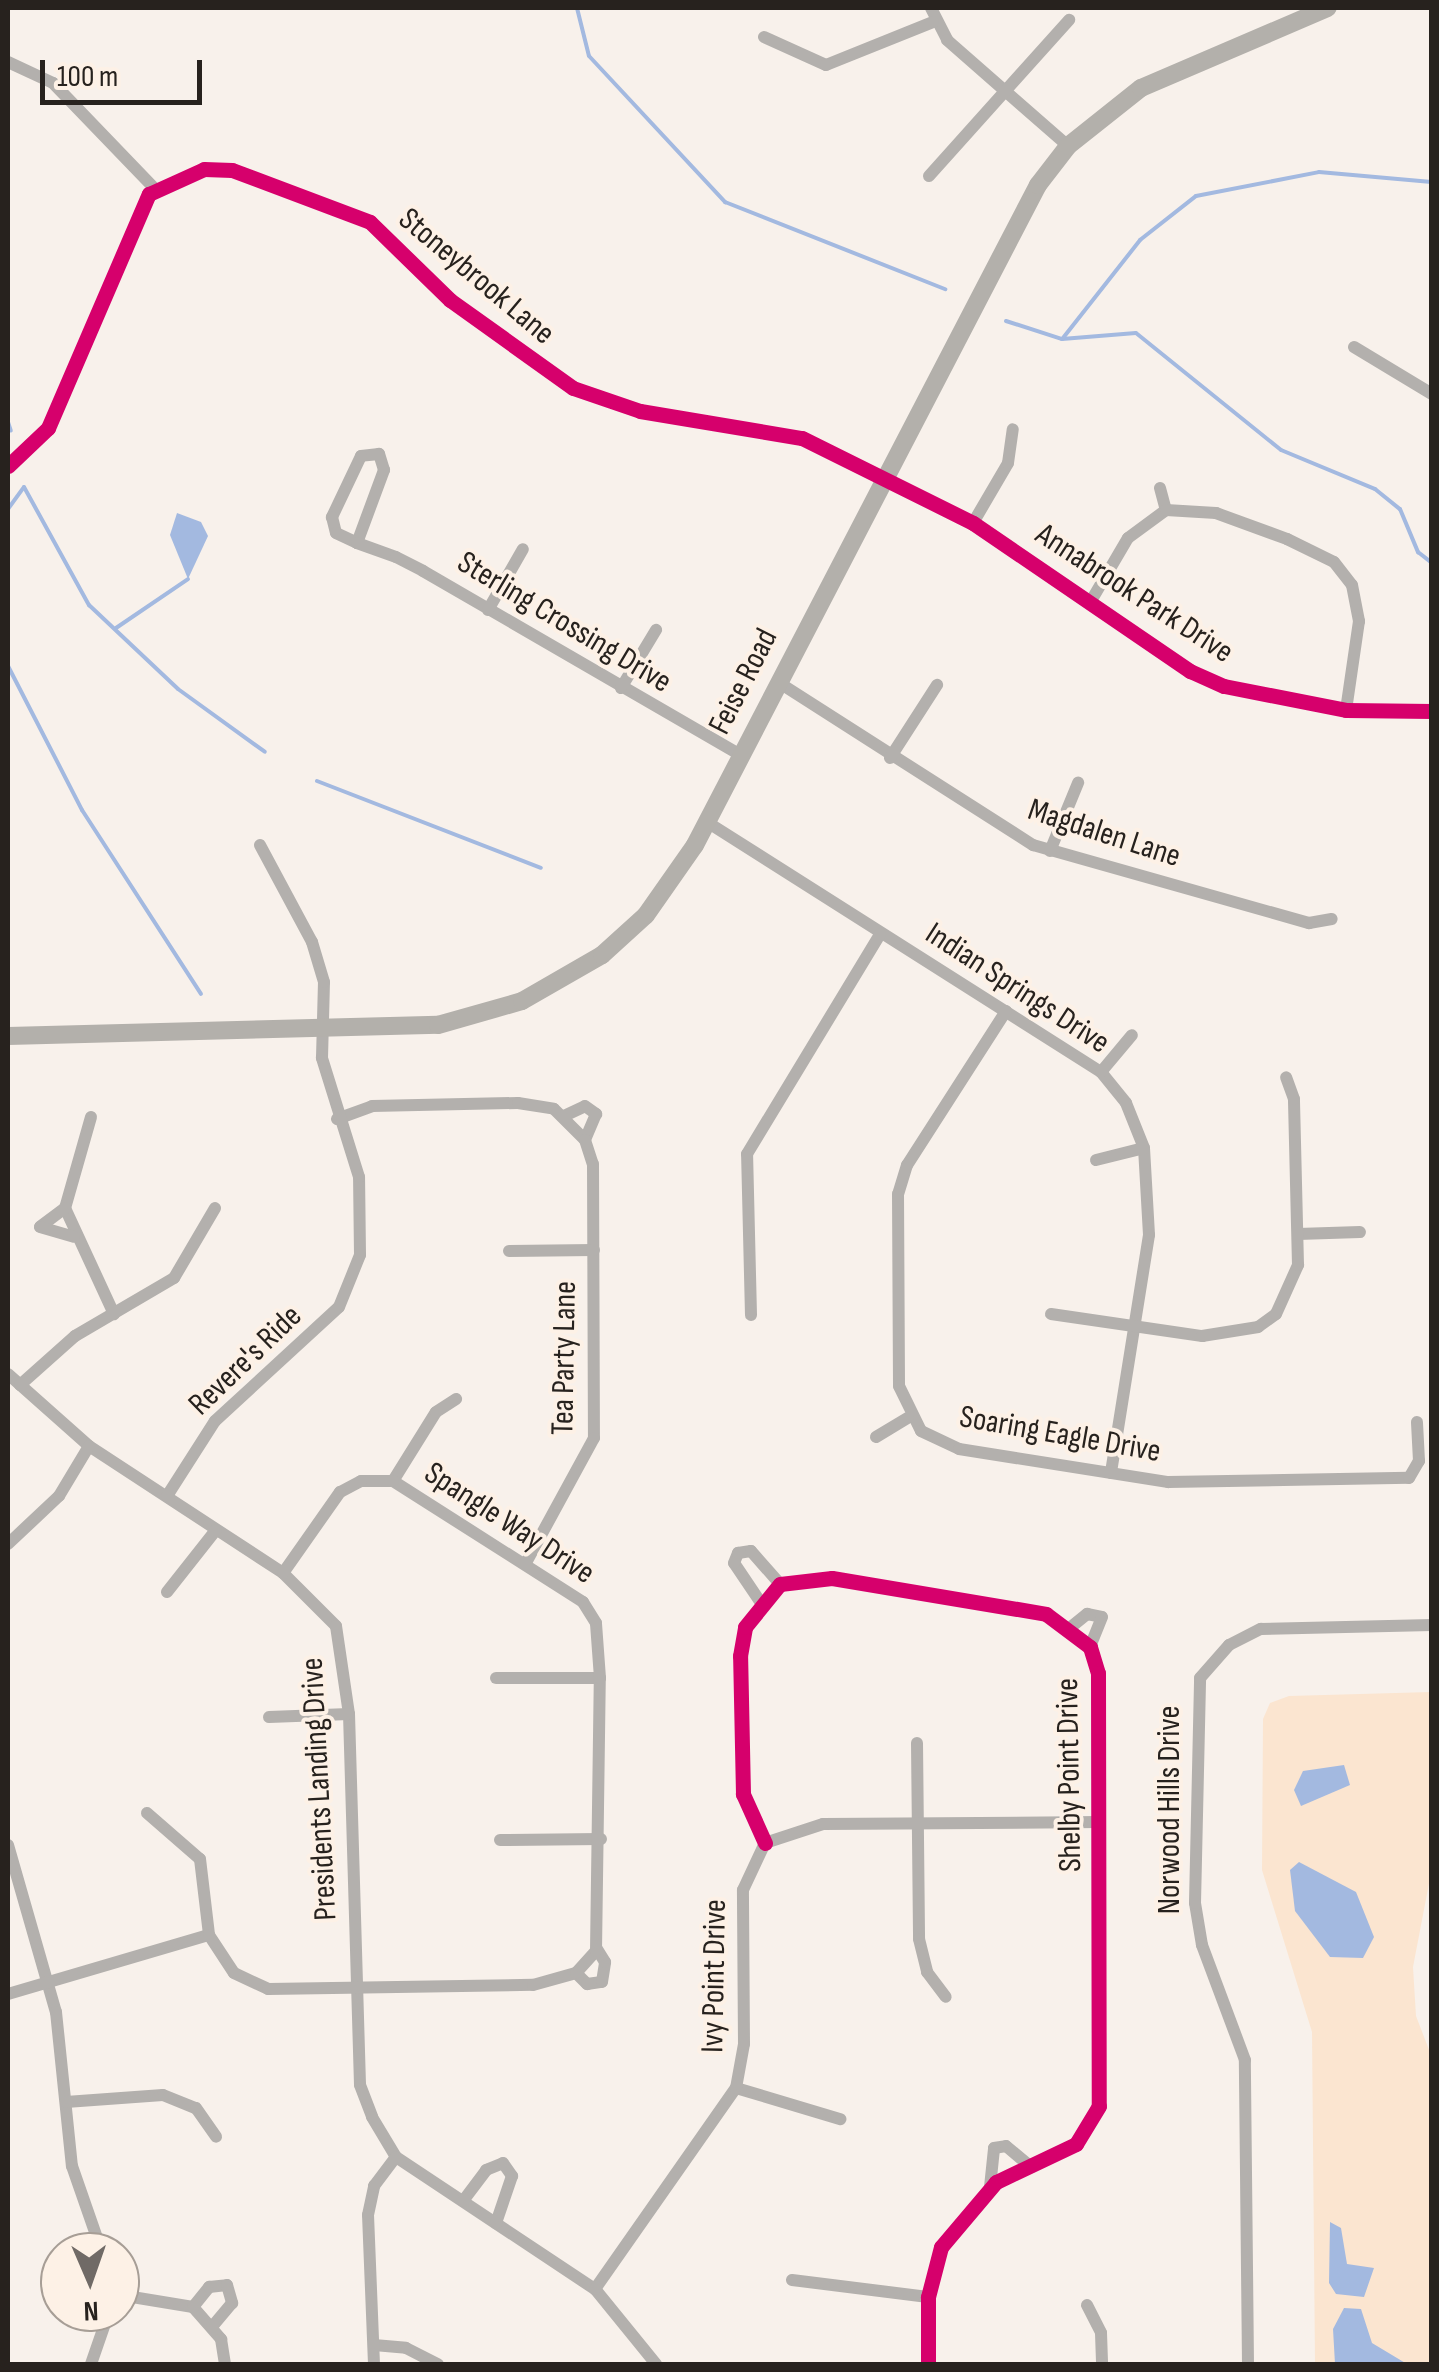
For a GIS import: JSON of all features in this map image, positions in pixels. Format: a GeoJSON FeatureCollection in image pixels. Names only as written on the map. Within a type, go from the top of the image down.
{"type":"FeatureCollection","features":[{"type":"Feature","properties":{"kind":"main road","name":"Feise Road"},"geometry":{"type":"LineString","coordinates":[[8,1036],[322,1030],[453,1022],[545,991],[602,956],[646,915],[707,822],[1021,213],[1068,146],[1167,73],[1328,8]]}},
{"type":"Feature","properties":{"kind":"street"},"geometry":{"type":"LineString","coordinates":[[764,37],[826,65],[932,15],[1068,146]]}},
{"type":"Feature","properties":{"kind":"street"},"geometry":{"type":"LineString","coordinates":[[930,176],[1004,88],[1069,20]]}},
{"type":"Feature","properties":{"kind":"street"},"geometry":{"type":"LineString","coordinates":[[8,62],[53,83],[155,189],[122,242],[48,428],[8,466]]}},
{"type":"Feature","properties":{"kind":"street","name":"Stoneybrook Lane"},"geometry":{"type":"LineString","coordinates":[[155,189],[204,168],[261,176],[354,212],[523,359],[573,388],[640,411],[802,438],[883,478]]}},
{"type":"Feature","properties":{"kind":"street"},"geometry":{"type":"LineString","coordinates":[[1354,346],[1432,394]]}},
{"type":"Feature","properties":{"kind":"street"},"geometry":{"type":"LineString","coordinates":[[973,523],[1008,464],[1013,429]]}},
{"type":"Feature","properties":{"kind":"street"},"geometry":{"type":"LineString","coordinates":[[368,452],[379,454],[384,470],[357,543],[336,533],[332,517],[368,452]]}},
{"type":"Feature","properties":{"kind":"street","name":"Annabrook Park Drive"},"geometry":{"type":"LineString","coordinates":[[883,478],[973,523],[1224,686],[1346,710],[1432,711]]}},
{"type":"Feature","properties":{"kind":"street"},"geometry":{"type":"LineString","coordinates":[[1160,488],[1166,510]]}},
{"type":"Feature","properties":{"kind":"street"},"geometry":{"type":"LineString","coordinates":[[1090,601],[1128,538],[1166,510],[1216,514],[1334,562],[1352,585],[1359,620],[1346,710]]}},
{"type":"Feature","properties":{"kind":"street","name":"Sterling Crossing Drive"},"geometry":{"type":"LineString","coordinates":[[357,543],[488,610],[740,755]]}},
{"type":"Feature","properties":{"kind":"street"},"geometry":{"type":"LineString","coordinates":[[488,610],[523,549]]}},
{"type":"Feature","properties":{"kind":"street"},"geometry":{"type":"LineString","coordinates":[[622,688],[656,630]]}},
{"type":"Feature","properties":{"kind":"street","name":"Magdalen Lane"},"geometry":{"type":"LineString","coordinates":[[778,682],[890,758],[1050,851],[1309,924],[1332,919]]}},
{"type":"Feature","properties":{"kind":"street"},"geometry":{"type":"LineString","coordinates":[[890,758],[938,685]]}},
{"type":"Feature","properties":{"kind":"street"},"geometry":{"type":"LineString","coordinates":[[1050,851],[1078,783]]}},
{"type":"Feature","properties":{"kind":"street","name":"Indian Springs Drive"},"geometry":{"type":"LineString","coordinates":[[707,822],[1100,1072],[1126,1103],[1144,1148],[1149,1235],[1111,1473]]}},
{"type":"Feature","properties":{"kind":"street","name":"Revere's Ride"},"geometry":{"type":"LineString","coordinates":[[167,1496],[215,1421],[314,1336],[352,1282],[364,1224],[359,1178],[337,1119],[322,1030],[324,982],[312,942],[260,845]]}},
{"type":"Feature","properties":{"kind":"street"},"geometry":{"type":"LineString","coordinates":[[751,1315],[748,1154],[880,934]]}},
{"type":"Feature","properties":{"kind":"street"},"geometry":{"type":"LineString","coordinates":[[876,1437],[908,1418],[899,1386],[898,1194],[907,1166],[1006,1011]]}},
{"type":"Feature","properties":{"kind":"street"},"geometry":{"type":"LineString","coordinates":[[1100,1072],[1132,1035]]}},
{"type":"Feature","properties":{"kind":"street"},"geometry":{"type":"LineString","coordinates":[[1051,1314],[1202,1336],[1258,1327],[1291,1292],[1298,1234],[1294,1099],[1286,1077]]}},
{"type":"Feature","properties":{"kind":"street","name":"Tea Party Lane"},"geometry":{"type":"LineString","coordinates":[[337,1119],[372,1106],[518,1103],[564,1116],[586,1106],[596,1114],[586,1140],[594,1250],[594,1438],[526,1561]]}},
{"type":"Feature","properties":{"kind":"street"},"geometry":{"type":"LineString","coordinates":[[564,1116],[586,1140]]}},
{"type":"Feature","properties":{"kind":"street"},"geometry":{"type":"LineString","coordinates":[[91,1117],[65,1208],[74,1238],[114,1314]]}},
{"type":"Feature","properties":{"kind":"street"},"geometry":{"type":"LineString","coordinates":[[1096,1160],[1144,1148]]}},
{"type":"Feature","properties":{"kind":"street"},"geometry":{"type":"LineString","coordinates":[[65,1208],[40,1227],[74,1238]]}},
{"type":"Feature","properties":{"kind":"street"},"geometry":{"type":"LineString","coordinates":[[20,1385],[114,1314],[174,1278],[214,1208]]}},
{"type":"Feature","properties":{"kind":"street"},"geometry":{"type":"LineString","coordinates":[[1298,1234],[1360,1232]]}},
{"type":"Feature","properties":{"kind":"street"},"geometry":{"type":"LineString","coordinates":[[510,1251],[594,1250]]}},
{"type":"Feature","properties":{"kind":"street","name":"Presidents Landing Drive"},"geometry":{"type":"LineString","coordinates":[[8,1374],[88,1446],[283,1573],[336,1626],[349,1714],[360,2085],[396,2157]]}},
{"type":"Feature","properties":{"kind":"street"},"geometry":{"type":"LineString","coordinates":[[393,1481],[436,1412],[456,1399]]}},
{"type":"Feature","properties":{"kind":"street","name":"Soaring Eagle Drive"},"geometry":{"type":"LineString","coordinates":[[908,1418],[958,1449],[1168,1482],[1409,1478],[1419,1461],[1417,1422]]}},
{"type":"Feature","properties":{"kind":"street"},"geometry":{"type":"LineString","coordinates":[[8,1544],[59,1496],[88,1446]]}},
{"type":"Feature","properties":{"kind":"street","name":"Spangle Way Drive"},"geometry":{"type":"LineString","coordinates":[[209,1935],[246,1982],[268,1989],[534,1985],[576,1974],[587,1984],[602,1982],[605,1962],[596,1950],[601,1839],[600,1678],[591,1612],[526,1561],[393,1481],[361,1481],[340,1492],[283,1573]]}},
{"type":"Feature","properties":{"kind":"street"},"geometry":{"type":"LineString","coordinates":[[168,1592],[216,1530]]}},
{"type":"Feature","properties":{"kind":"street"},"geometry":{"type":"LineString","coordinates":[[762,1604],[734,1563],[738,1553],[754,1553],[780,1584],[745,1627],[740,1656],[743,1794],[765,1843],[823,1824],[1100,1822]]}},
{"type":"Feature","properties":{"kind":"street","name":"Shelby Point Drive"},"geometry":{"type":"LineString","coordinates":[[780,1584],[832,1578],[1046,1614],[1071,1627],[1090,1647],[1098,1673],[1099,2106],[1076,2144],[990,2187],[941,2248],[928,2297],[928,2364]]}},
{"type":"Feature","properties":{"kind":"street","name":"Shelby Point Drive"},"geometry":{"type":"LineString","coordinates":[[1071,1627],[1087,1614],[1102,1617],[1090,1647]]}},
{"type":"Feature","properties":{"kind":"street","name":"Norwood Hills Drive"},"geometry":{"type":"LineString","coordinates":[[1248,2364],[1245,2060],[1202,1945],[1195,1903],[1200,1678],[1229,1644],[1261,1629],[1432,1625]]}},
{"type":"Feature","properties":{"kind":"street"},"geometry":{"type":"LineString","coordinates":[[496,1678],[600,1678]]}},
{"type":"Feature","properties":{"kind":"street"},"geometry":{"type":"LineString","coordinates":[[269,1717],[349,1714]]}},
{"type":"Feature","properties":{"kind":"street"},"geometry":{"type":"LineString","coordinates":[[917,1743],[919,1939],[927,1972],[946,1997]]}},
{"type":"Feature","properties":{"kind":"street"},"geometry":{"type":"LineString","coordinates":[[8,1994],[209,1935],[200,1859],[147,1813]]}},
{"type":"Feature","properties":{"kind":"street"},"geometry":{"type":"LineString","coordinates":[[500,1840],[601,1839]]}},
{"type":"Feature","properties":{"kind":"street","name":"Ivy Point Drive"},"geometry":{"type":"LineString","coordinates":[[595,2289],[736,2088],[744,2044],[743,1890],[765,1843]]}},
{"type":"Feature","properties":{"kind":"street"},"geometry":{"type":"LineString","coordinates":[[8,1845],[48,1982],[72,2166],[95,2232]]}},
{"type":"Feature","properties":{"kind":"street"},"geometry":{"type":"LineString","coordinates":[[576,1974],[596,1950]]}},
{"type":"Feature","properties":{"kind":"street"},"geometry":{"type":"LineString","coordinates":[[736,2088],[840,2119]]}},
{"type":"Feature","properties":{"kind":"street"},"geometry":{"type":"LineString","coordinates":[[66,2102],[163,2095],[196,2108],[216,2136]]}},
{"type":"Feature","properties":{"kind":"street","name":"Shelby Point Drive"},"geometry":{"type":"LineString","coordinates":[[990,2187],[994,2148],[1006,2146],[1031,2167]]}},
{"type":"Feature","properties":{"kind":"street"},"geometry":{"type":"LineString","coordinates":[[374,2364],[368,2215],[374,2186],[396,2157],[595,2289],[656,2364]]}},
{"type":"Feature","properties":{"kind":"street"},"geometry":{"type":"LineString","coordinates":[[463,2200],[486,2170],[503,2163],[512,2176],[496,2223]]}},
{"type":"Feature","properties":{"kind":"street"},"geometry":{"type":"LineString","coordinates":[[792,2280],[928,2297]]}},
{"type":"Feature","properties":{"kind":"street"},"geometry":{"type":"LineString","coordinates":[[193,2307],[209,2287],[227,2286],[232,2302],[212,2327]]}},
{"type":"Feature","properties":{"kind":"street"},"geometry":{"type":"LineString","coordinates":[[140,2298],[193,2307],[212,2327],[226,2364]]}},
{"type":"Feature","properties":{"kind":"street"},"geometry":{"type":"LineString","coordinates":[[1086,2305],[1100,2333],[1102,2364]]}},
{"type":"Feature","properties":{"kind":"street"},"geometry":{"type":"LineString","coordinates":[[92,2364],[102,2332]]}},
{"type":"Feature","properties":{"kind":"street"},"geometry":{"type":"LineString","coordinates":[[374,2345],[406,2348],[438,2364]]}},
{"type":"Feature","properties":{"kind":"shaded area"},"geometry":{"type":"Polygon","coordinates":[[[1431,1692],[1431,1873],[1413,1967],[1416,2016],[1431,2055],[1431,2364],[1315,2364],[1312,2032],[1262,1870],[1263,1719],[1270,1703],[1289,1696],[1431,1692]]]}},
{"type":"Feature","properties":{"kind":"water"},"geometry":{"type":"Polygon","coordinates":[[[177,513],[201,522],[208,536],[188,579],[170,535],[177,513]]]}},
{"type":"Feature","properties":{"kind":"water"},"geometry":{"type":"Polygon","coordinates":[[[1344,1765],[1350,1785],[1301,1806],[1294,1790],[1303,1771],[1344,1765]]]}},
{"type":"Feature","properties":{"kind":"water"},"geometry":{"type":"Polygon","coordinates":[[[1299,1862],[1356,1892],[1374,1937],[1363,1958],[1330,1957],[1295,1911],[1290,1870],[1299,1862]]]}},
{"type":"Feature","properties":{"kind":"water"},"geometry":{"type":"Polygon","coordinates":[[[1330,2222],[1341,2228],[1347,2264],[1374,2268],[1364,2297],[1336,2294],[1329,2283],[1330,2222]]]}},
{"type":"Feature","properties":{"kind":"water"},"geometry":{"type":"Polygon","coordinates":[[[1344,2308],[1361,2309],[1372,2343],[1407,2364],[1335,2364],[1333,2329],[1344,2308]]]}},
{"type":"Feature","properties":{"kind":"waterway"},"geometry":{"type":"LineString","coordinates":[[577,8],[589,56],[725,202],[945,289]]}},
{"type":"Feature","properties":{"kind":"waterway"},"geometry":{"type":"LineString","coordinates":[[1063,338],[1140,240],[1196,196],[1319,172],[1432,182]]}},
{"type":"Feature","properties":{"kind":"waterway"},"geometry":{"type":"LineString","coordinates":[[1006,321],[1062,339],[1136,333],[1281,450],[1375,489],[1400,509],[1418,552],[1432,563]]}},
{"type":"Feature","properties":{"kind":"waterway"},"geometry":{"type":"LineString","coordinates":[[8,422],[11,431]]}},
{"type":"Feature","properties":{"kind":"waterway"},"geometry":{"type":"LineString","coordinates":[[8,509],[24,487],[89,605],[178,689],[265,752]]}},
{"type":"Feature","properties":{"kind":"waterway"},"geometry":{"type":"LineString","coordinates":[[116,628],[188,579]]}},
{"type":"Feature","properties":{"kind":"waterway"},"geometry":{"type":"LineString","coordinates":[[8,666],[82,810],[201,994]]}},
{"type":"Feature","properties":{"kind":"waterway"},"geometry":{"type":"LineString","coordinates":[[317,781],[541,868]]}},
{"type":"Feature","properties":{"kind":"cycle path"},"geometry":{"type":"LineString","coordinates":[[8,466],[48,428],[149,194],[204,169],[232,170],[370,222],[450,300],[573,388],[640,411],[802,438],[973,523],[1190,671],[1224,686],[1346,710],[1432,711]]}},
{"type":"Feature","properties":{"kind":"cycle path"},"geometry":{"type":"LineString","coordinates":[[765,1843],[743,1794],[740,1656],[745,1627],[780,1584],[832,1578],[1046,1614],[1090,1647],[1098,1673],[1099,2106],[1076,2144],[996,2182],[941,2247],[928,2297],[928,2364]]}}]}
